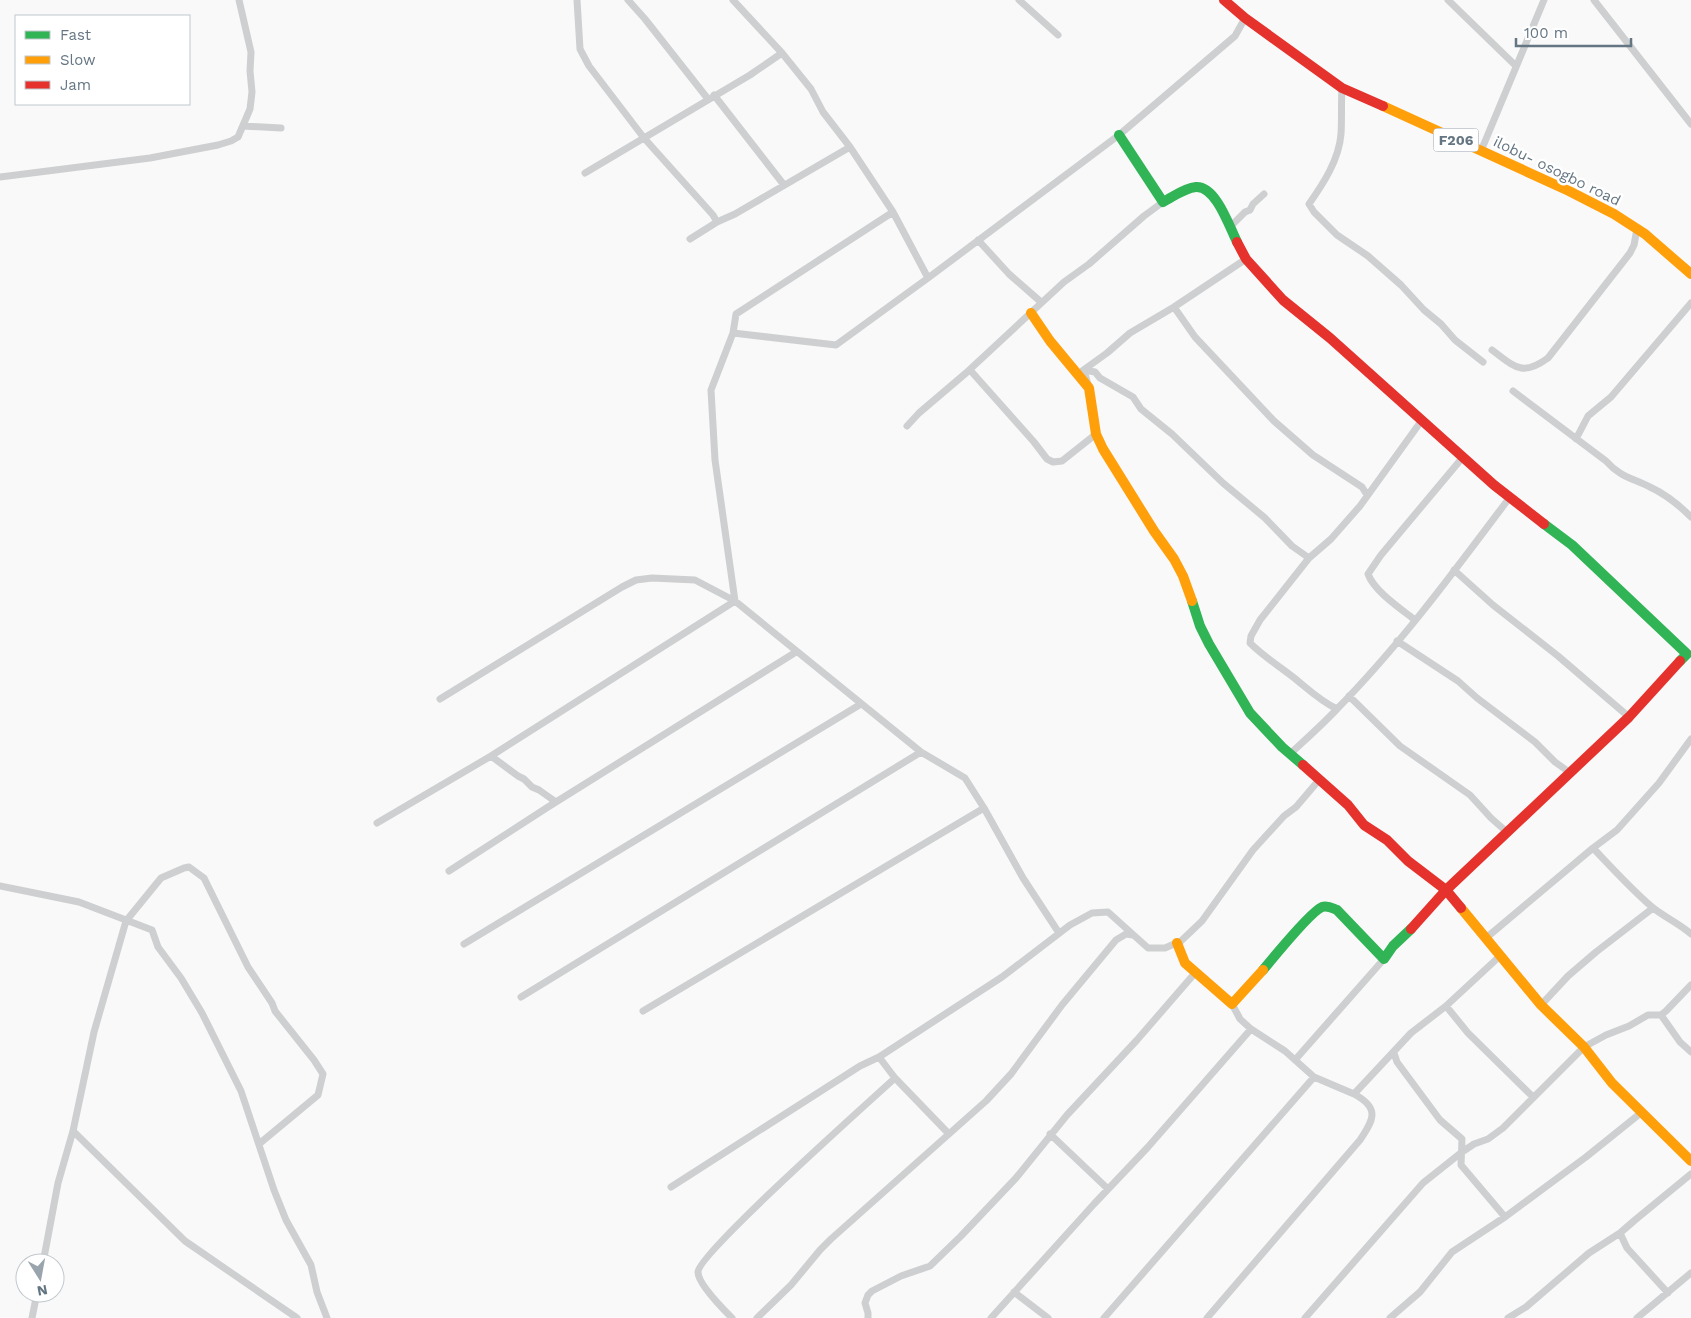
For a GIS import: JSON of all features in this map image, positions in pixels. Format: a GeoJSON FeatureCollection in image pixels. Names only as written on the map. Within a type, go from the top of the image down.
{"type":"FeatureCollection","features":[{"type":"Feature","properties":{"kind":"street"},"geometry":{"type":"LineString","coordinates":[[0,177],[150,158],[218,145],[238,137],[250,110],[252,92],[251,52],[239,0]]}},
{"type":"Feature","properties":{"kind":"street"},"geometry":{"type":"LineString","coordinates":[[577,0],[580,49],[589,66],[644,138],[713,215],[717,222]]}},
{"type":"Feature","properties":{"kind":"street"},"geometry":{"type":"LineString","coordinates":[[628,0],[784,185]]}},
{"type":"Feature","properties":{"kind":"street"},"geometry":{"type":"LineString","coordinates":[[733,0],[782,53],[811,89],[823,112],[850,147],[893,212],[928,278]]}},
{"type":"Feature","properties":{"kind":"street"},"geometry":{"type":"LineString","coordinates":[[1019,0],[1058,35]]}},
{"type":"Feature","properties":{"kind":"street","name":"ilobu- osogbo road"},"geometry":{"type":"LineString","coordinates":[[1224,0],[1245,18],[1342,88],[1569,191],[1614,214],[1645,234],[1691,274]]}},
{"type":"Feature","properties":{"kind":"street"},"geometry":{"type":"LineString","coordinates":[[1448,0],[1516,66]]}},
{"type":"Feature","properties":{"kind":"street"},"geometry":{"type":"LineString","coordinates":[[1481,151],[1544,0]]}},
{"type":"Feature","properties":{"kind":"street"},"geometry":{"type":"LineString","coordinates":[[1594,0],[1691,124]]}},
{"type":"Feature","properties":{"kind":"street"},"geometry":{"type":"LineString","coordinates":[[733,333],[836,346],[1119,134],[1235,36],[1245,18]]}},
{"type":"Feature","properties":{"kind":"street"},"geometry":{"type":"LineString","coordinates":[[585,173],[750,75],[782,53]]}},
{"type":"Feature","properties":{"kind":"street"},"geometry":{"type":"LineString","coordinates":[[1342,88],[1341,136],[1334,163],[1309,204],[1314,212],[1337,234],[1368,256],[1401,285],[1455,340],[1483,362]]}},
{"type":"Feature","properties":{"kind":"street"},"geometry":{"type":"LineString","coordinates":[[243,126],[281,128]]}},
{"type":"Feature","properties":{"kind":"street"},"geometry":{"type":"LineString","coordinates":[[1119,134],[1163,202]]}},
{"type":"Feature","properties":{"kind":"street"},"geometry":{"type":"LineString","coordinates":[[690,239],[850,147]]}},
{"type":"Feature","properties":{"kind":"street"},"geometry":{"type":"LineString","coordinates":[[907,426],[919,413],[970,370],[1032,313],[1041,302],[1089,264],[1144,216],[1163,202],[1193,186],[1205,187],[1215,197],[1246,259],[1283,300],[1330,338],[1494,485],[1572,545],[1689,652],[1629,717],[1446,890],[1393,946],[1384,959],[1295,1060]]}},
{"type":"Feature","properties":{"kind":"street"},"geometry":{"type":"LineString","coordinates":[[1230,227],[1244,212],[1250,210],[1253,204],[1264,194]]}},
{"type":"Feature","properties":{"kind":"street"},"geometry":{"type":"LineString","coordinates":[[735,601],[715,460],[711,390],[733,333],[736,314],[893,212]]}},
{"type":"Feature","properties":{"kind":"street"},"geometry":{"type":"LineString","coordinates":[[1492,350],[1505,360],[1523,369],[1536,367],[1548,358],[1630,253],[1634,245],[1637,229]]}},
{"type":"Feature","properties":{"kind":"street"},"geometry":{"type":"LineString","coordinates":[[978,240],[1009,274],[1041,302]]}},
{"type":"Feature","properties":{"kind":"street"},"geometry":{"type":"LineString","coordinates":[[1080,372],[1130,333],[1174,307],[1246,259]]}},
{"type":"Feature","properties":{"kind":"street"},"geometry":{"type":"LineString","coordinates":[[1576,439],[1588,416],[1611,397],[1691,302]]}},
{"type":"Feature","properties":{"kind":"street"},"geometry":{"type":"LineString","coordinates":[[1174,307],[1195,337],[1274,421],[1313,455],[1362,487],[1367,495]]}},
{"type":"Feature","properties":{"kind":"street"},"geometry":{"type":"LineString","coordinates":[[1032,313],[1050,341],[1080,372],[1089,388],[1096,434],[1103,449],[1174,560],[1188,589],[1200,626],[1217,659],[1242,700],[1264,729],[1348,805],[1364,825],[1387,840],[1408,861],[1446,890],[1541,1005],[1584,1047],[1612,1082],[1691,1161]]}},
{"type":"Feature","properties":{"kind":"street"},"geometry":{"type":"LineString","coordinates":[[970,370],[1047,459],[1053,462],[1062,461],[1096,434]]}},
{"type":"Feature","properties":{"kind":"street"},"geometry":{"type":"LineString","coordinates":[[1080,372],[1095,372],[1100,378],[1133,397],[1141,409],[1196,456],[1292,546],[1310,558]]}},
{"type":"Feature","properties":{"kind":"street"},"geometry":{"type":"LineString","coordinates":[[1513,391],[1606,461],[1616,472],[1651,487],[1679,505],[1691,517]]}},
{"type":"Feature","properties":{"kind":"street"},"geometry":{"type":"LineString","coordinates":[[1338,709],[1322,701],[1258,651],[1250,643],[1251,636],[1260,620],[1310,558],[1331,538],[1367,495],[1422,420]]}},
{"type":"Feature","properties":{"kind":"street"},"geometry":{"type":"LineString","coordinates":[[1414,620],[1376,587],[1368,574],[1463,457]]}},
{"type":"Feature","properties":{"kind":"street"},"geometry":{"type":"LineString","coordinates":[[1290,754],[1338,709],[1398,640],[1510,496]]}},
{"type":"Feature","properties":{"kind":"street"},"geometry":{"type":"LineString","coordinates":[[1454,570],[1492,605],[1558,656],[1629,717]]}},
{"type":"Feature","properties":{"kind":"street"},"geometry":{"type":"LineString","coordinates":[[440,699],[636,580],[652,578],[695,580],[735,601],[921,752],[964,778],[984,808],[1022,878],[1059,933]]}},
{"type":"Feature","properties":{"kind":"street"},"geometry":{"type":"LineString","coordinates":[[377,823],[492,756],[735,601]]}},
{"type":"Feature","properties":{"kind":"street"},"geometry":{"type":"LineString","coordinates":[[1398,640],[1458,681],[1477,698],[1535,742],[1555,762],[1569,772]]}},
{"type":"Feature","properties":{"kind":"street"},"geometry":{"type":"LineString","coordinates":[[449,872],[556,802],[796,652]]}},
{"type":"Feature","properties":{"kind":"street"},"geometry":{"type":"LineString","coordinates":[[1349,696],[1400,746],[1470,795],[1508,833]]}},
{"type":"Feature","properties":{"kind":"street"},"geometry":{"type":"LineString","coordinates":[[464,944],[861,704]]}},
{"type":"Feature","properties":{"kind":"street"},"geometry":{"type":"LineString","coordinates":[[1486,938],[1616,830],[1659,783],[1691,738]]}},
{"type":"Feature","properties":{"kind":"street"},"geometry":{"type":"LineString","coordinates":[[521,997],[921,752]]}},
{"type":"Feature","properties":{"kind":"street"},"geometry":{"type":"LineString","coordinates":[[492,756],[532,787],[556,802]]}},
{"type":"Feature","properties":{"kind":"street"},"geometry":{"type":"LineString","coordinates":[[671,1187],[860,1066],[879,1057],[1002,977],[1059,933],[1092,913],[1108,912],[1148,948],[1165,948],[1177,943],[1202,921],[1253,850],[1284,816],[1296,807],[1319,780]]}},
{"type":"Feature","properties":{"kind":"street"},"geometry":{"type":"LineString","coordinates":[[643,1011],[984,808]]}},
{"type":"Feature","properties":{"kind":"street"},"geometry":{"type":"LineString","coordinates":[[1593,848],[1653,908],[1682,925],[1691,934]]}},
{"type":"Feature","properties":{"kind":"street"},"geometry":{"type":"LineString","coordinates":[[45,1253],[58,1183],[73,1131],[94,1032],[126,921],[161,878],[184,868],[189,867],[204,878],[248,967],[272,1003],[275,1011],[323,1074],[318,1095],[259,1144]]}},
{"type":"Feature","properties":{"kind":"street"},"geometry":{"type":"LineString","coordinates":[[0,886],[79,902],[152,930],[158,947],[181,978],[202,1014],[241,1091],[274,1190],[286,1220],[311,1265],[316,1292],[327,1318]]}},
{"type":"Feature","properties":{"kind":"street"},"geometry":{"type":"LineString","coordinates":[[1232,1004],[1311,916],[1322,907],[1329,906],[1337,910],[1384,959]]}},
{"type":"Feature","properties":{"kind":"street"},"geometry":{"type":"LineString","coordinates":[[1541,1005],[1568,976],[1653,908]]}},
{"type":"Feature","properties":{"kind":"street"},"geometry":{"type":"LineString","coordinates":[[757,1318],[791,1285],[820,1250],[986,1101],[1010,1074],[1062,1005],[1116,940],[1126,934],[1133,935]]}},
{"type":"Feature","properties":{"kind":"street"},"geometry":{"type":"LineString","coordinates":[[1177,943],[1185,963],[1232,1004],[1240,1019],[1250,1029],[1285,1051],[1314,1077],[1367,1101],[1372,1112],[1370,1124],[1360,1140],[1207,1318]]}},
{"type":"Feature","properties":{"kind":"street"},"geometry":{"type":"LineString","coordinates":[[1354,1094],[1411,1033],[1446,1006],[1501,955]]}},
{"type":"Feature","properties":{"kind":"street"},"geometry":{"type":"LineString","coordinates":[[868,1318],[865,1303],[868,1295],[901,1276],[930,1266],[936,1261],[1002,1192],[1050,1134],[1137,1040],[1195,973]]}},
{"type":"Feature","properties":{"kind":"street"},"geometry":{"type":"LineString","coordinates":[[1305,1318],[1423,1184],[1462,1152],[1474,1144],[1488,1139],[1503,1128],[1584,1047],[1648,1015],[1661,1015],[1691,985]]}},
{"type":"Feature","properties":{"kind":"street"},"geometry":{"type":"LineString","coordinates":[[1446,1006],[1468,1033],[1533,1097]]}},
{"type":"Feature","properties":{"kind":"street"},"geometry":{"type":"LineString","coordinates":[[1661,1015],[1680,1042],[1691,1052]]}},
{"type":"Feature","properties":{"kind":"street"},"geometry":{"type":"LineString","coordinates":[[991,1318],[1148,1147],[1250,1029]]}},
{"type":"Feature","properties":{"kind":"street"},"geometry":{"type":"LineString","coordinates":[[1394,1053],[1397,1062],[1440,1120],[1462,1139],[1461,1165],[1505,1217]]}},
{"type":"Feature","properties":{"kind":"street"},"geometry":{"type":"LineString","coordinates":[[879,1057],[895,1078],[949,1134]]}},
{"type":"Feature","properties":{"kind":"street"},"geometry":{"type":"LineString","coordinates":[[1104,1318],[1314,1077]]}},
{"type":"Feature","properties":{"kind":"street"},"geometry":{"type":"LineString","coordinates":[[732,1318],[701,1280],[698,1272],[700,1266],[717,1245],[765,1197],[895,1078]]}},
{"type":"Feature","properties":{"kind":"street"},"geometry":{"type":"LineString","coordinates":[[1390,1318],[1420,1292],[1452,1252],[1505,1217],[1586,1157],[1642,1112]]}},
{"type":"Feature","properties":{"kind":"street"},"geometry":{"type":"LineString","coordinates":[[73,1131],[186,1241],[297,1318]]}},
{"type":"Feature","properties":{"kind":"street"},"geometry":{"type":"LineString","coordinates":[[1050,1134],[1108,1189]]}},
{"type":"Feature","properties":{"kind":"street"},"geometry":{"type":"LineString","coordinates":[[1508,1318],[1526,1307],[1589,1253],[1620,1233],[1691,1174]]}},
{"type":"Feature","properties":{"kind":"street"},"geometry":{"type":"LineString","coordinates":[[1620,1233],[1627,1248],[1668,1293]]}},
{"type":"Feature","properties":{"kind":"street"},"geometry":{"type":"LineString","coordinates":[[1637,1318],[1691,1273]]}},
{"type":"Feature","properties":{"kind":"street"},"geometry":{"type":"LineString","coordinates":[[1014,1292],[1048,1318]]}},
{"type":"Feature","properties":{"kind":"street"},"geometry":{"type":"LineString","coordinates":[[32,1318],[35,1303]]}},
{"type":"Feature","properties":{"kind":"traffic: fast"},"geometry":{"type":"LineString","coordinates":[[1119,135],[1163,202],[1187,189],[1203,188],[1216,200],[1237,242]]}},
{"type":"Feature","properties":{"kind":"traffic: fast"},"geometry":{"type":"LineString","coordinates":[[1544,524],[1572,545],[1687,654],[1680,661]]}},
{"type":"Feature","properties":{"kind":"traffic: fast"},"geometry":{"type":"LineString","coordinates":[[1192,601],[1200,626],[1209,644],[1250,713],[1282,747],[1303,765]]}},
{"type":"Feature","properties":{"kind":"traffic: fast"},"geometry":{"type":"LineString","coordinates":[[1263,970],[1301,926],[1322,907],[1337,910],[1384,959],[1393,946],[1411,929]]}},
{"type":"Feature","properties":{"kind":"traffic: slow"},"geometry":{"type":"LineString","coordinates":[[1383,106],[1569,191],[1614,214],[1645,234],[1691,274]]}},
{"type":"Feature","properties":{"kind":"traffic: slow"},"geometry":{"type":"LineString","coordinates":[[1031,313],[1050,341],[1089,388],[1096,434],[1103,449],[1154,531],[1174,559],[1183,576],[1192,601]]}},
{"type":"Feature","properties":{"kind":"traffic: slow"},"geometry":{"type":"LineString","coordinates":[[1461,908],[1541,1005],[1584,1047],[1612,1083],[1691,1161]]}},
{"type":"Feature","properties":{"kind":"traffic: slow"},"geometry":{"type":"LineString","coordinates":[[1177,943],[1185,963],[1232,1004],[1263,970]]}},
{"type":"Feature","properties":{"kind":"traffic: jam"},"geometry":{"type":"LineString","coordinates":[[1224,0],[1245,18],[1342,88],[1383,106]]}},
{"type":"Feature","properties":{"kind":"traffic: jam"},"geometry":{"type":"LineString","coordinates":[[1237,242],[1246,259],[1283,300],[1330,338],[1494,485],[1544,524]]}},
{"type":"Feature","properties":{"kind":"traffic: jam"},"geometry":{"type":"LineString","coordinates":[[1411,929],[1446,890],[1629,717],[1680,661]]}},
{"type":"Feature","properties":{"kind":"traffic: jam"},"geometry":{"type":"LineString","coordinates":[[1303,765],[1348,805],[1364,825],[1387,840],[1408,861],[1446,890],[1461,908]]}}]}
